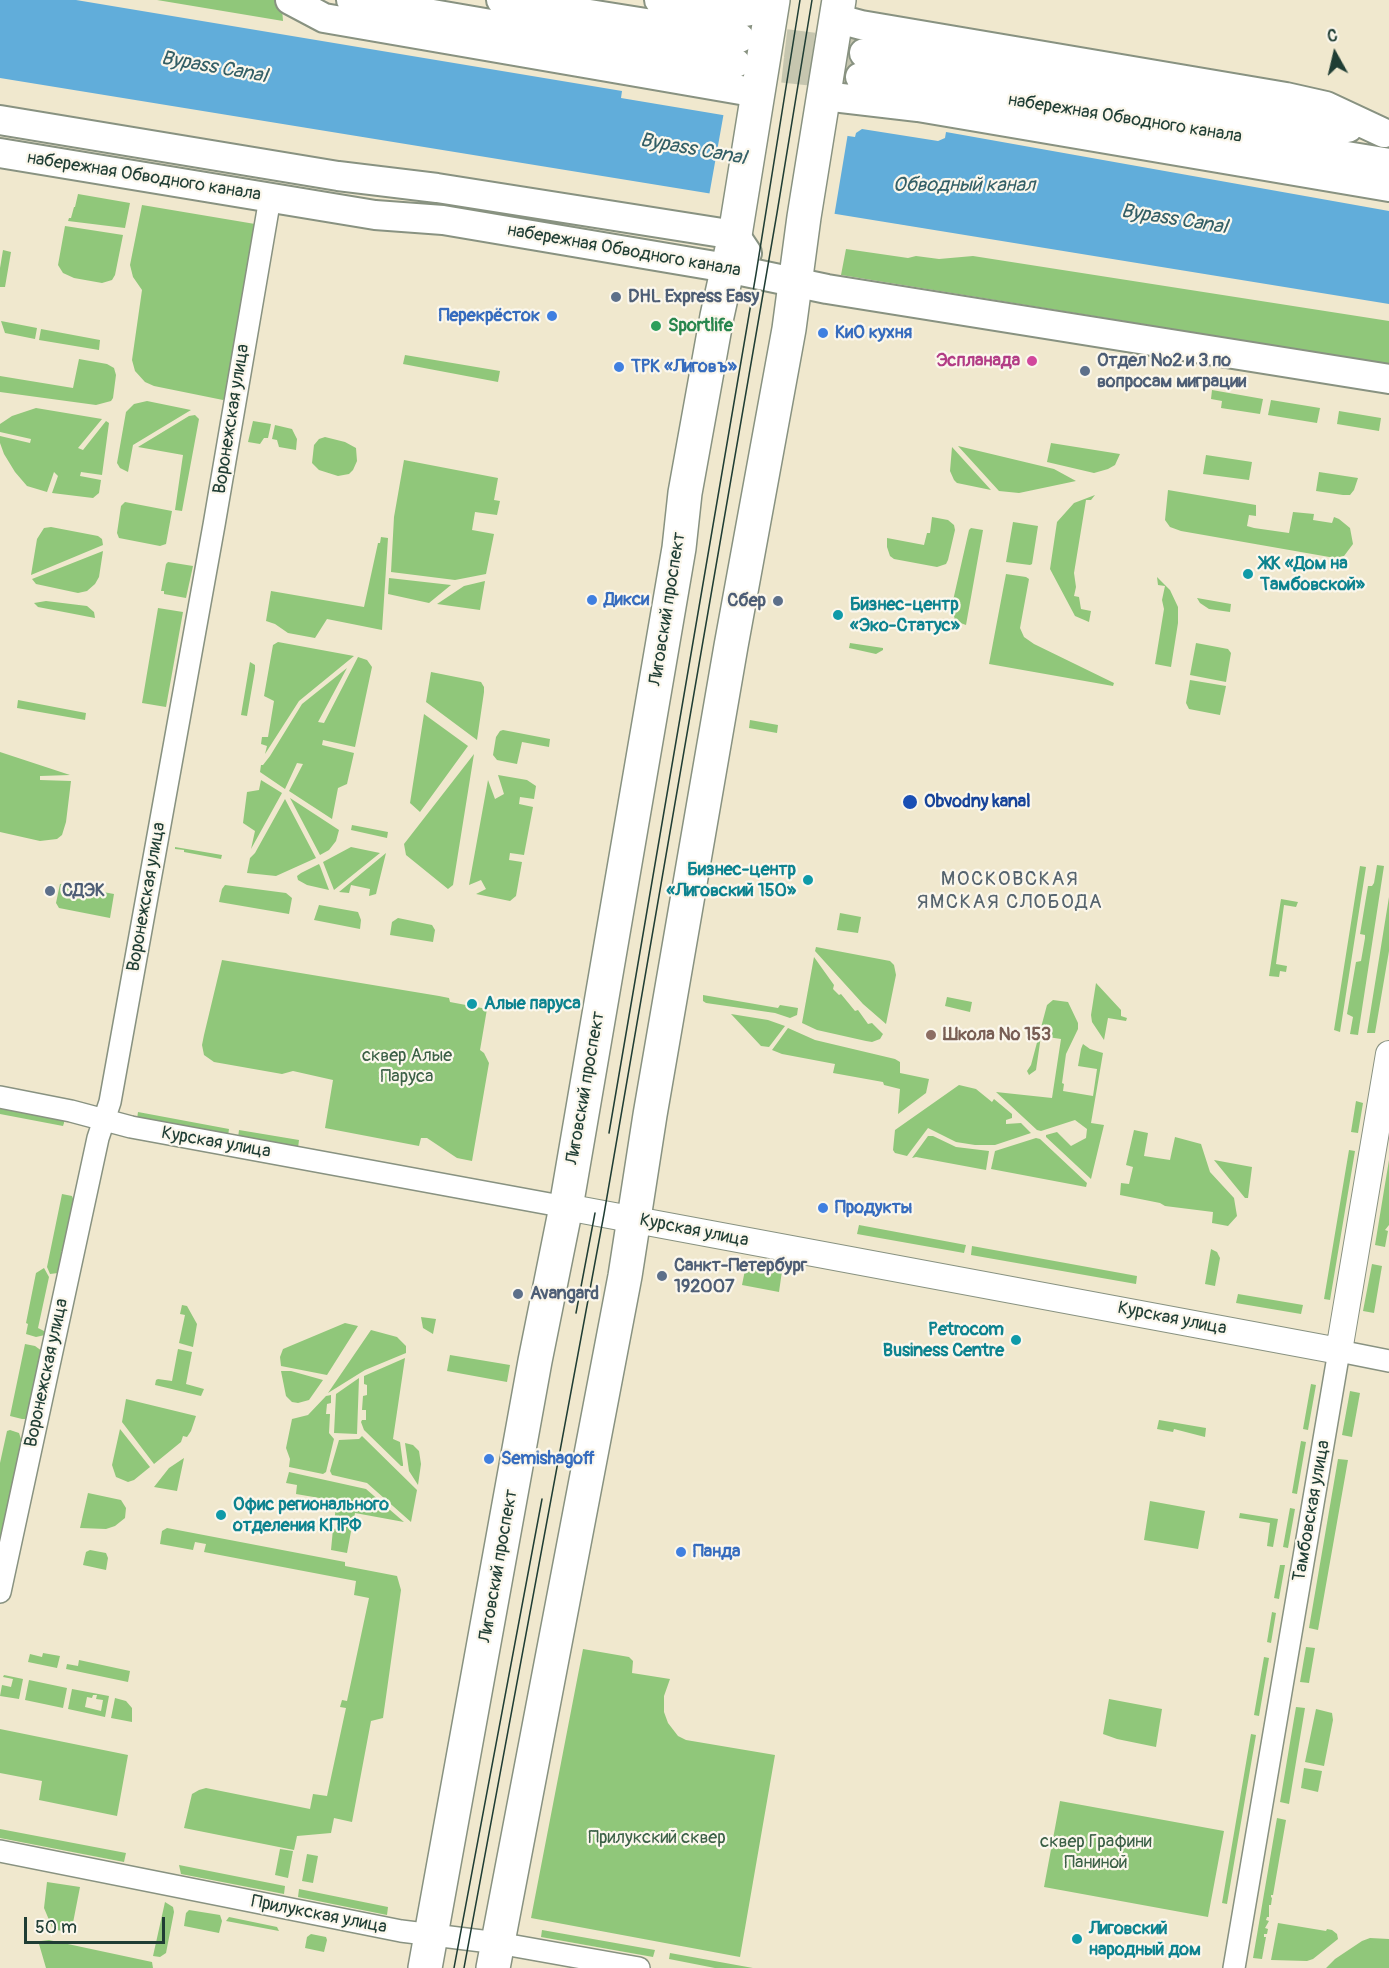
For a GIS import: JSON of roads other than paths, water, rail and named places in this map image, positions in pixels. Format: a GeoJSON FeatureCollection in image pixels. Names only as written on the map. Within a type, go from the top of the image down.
{"type":"FeatureCollection","features":[{"type":"Feature","properties":{"kind":"main road"},"geometry":{"type":"LineString","coordinates":[[290,0],[324,18],[757,101],[772,4],[745,12],[659,0]]}},
{"type":"Feature","properties":{"kind":"main road"},"geometry":{"type":"LineString","coordinates":[[351,0],[590,41],[738,50],[501,0]]}},
{"type":"Feature","properties":{"kind":"main road"},"geometry":{"type":"LineString","coordinates":[[495,1955],[616,1325],[731,646],[789,329],[802,231],[838,7]]}},
{"type":"Feature","properties":{"kind":"main road"},"geometry":{"type":"LineString","coordinates":[[838,7],[846,21],[861,25],[1286,97],[1326,106],[1387,134]]}},
{"type":"Feature","properties":{"kind":"main road","name":"набережная Обводного канала"},"geometry":{"type":"LineString","coordinates":[[1387,134],[986,70],[862,65],[1389,163]]}},
{"type":"Feature","properties":{"kind":"main road","name":"Лиговский проспект"},"geometry":{"type":"LineString","coordinates":[[425,1968],[535,1360],[566,1207],[679,548],[685,493],[737,220],[757,101]]}},
{"type":"Feature","properties":{"kind":"main road"},"geometry":{"type":"LineString","coordinates":[[821,109],[918,108],[1389,187]]}},
{"type":"Feature","properties":{"kind":"main road","name":"набережная Обводного канала"},"geometry":{"type":"LineString","coordinates":[[0,120],[339,176],[737,220]]}},
{"type":"Feature","properties":{"kind":"main road","name":"набережная Обводного канала"},"geometry":{"type":"LineString","coordinates":[[0,153],[375,216],[443,220],[727,268],[827,289],[1389,379]]}},
{"type":"Feature","properties":{"kind":"main road"},"geometry":{"type":"LineString","coordinates":[[737,220],[762,275],[802,231]]}},
{"type":"Feature","properties":{"kind":"street","name":"Воронежская улица"},"geometry":{"type":"LineString","coordinates":[[0,1592],[93,1160],[110,1102],[270,198]]}},
{"type":"Feature","properties":{"kind":"street","name":"Тамбовская улица"},"geometry":{"type":"LineString","coordinates":[[1234,1968],[1389,1054]]}},
{"type":"Feature","properties":{"kind":"street","name":"Курская улица"},"geometry":{"type":"LineString","coordinates":[[0,1097],[71,1111],[131,1127],[1389,1361]]}},
{"type":"Feature","properties":{"kind":"street","name":"Прилукская улица"},"geometry":{"type":"LineString","coordinates":[[0,1851],[390,1929],[431,1934],[495,1955],[639,1968]]}},
{"type":"Feature","properties":{"kind":"water","name":"Обводный канал"},"geometry":{"type":"Polygon","coordinates":[[[0,0],[76,0],[622,91],[621,98],[855,137],[856,133],[862,129],[938,141],[945,138],[946,132],[1389,211],[1389,304],[0,78],[0,0]]]}},
{"type":"Feature","properties":{"kind":"tunnel"},"geometry":{"type":"LineString","coordinates":[[744,38],[864,53]]}},
{"type":"Feature","properties":{"kind":"tunnel"},"geometry":{"type":"LineString","coordinates":[[741,64],[860,77]]}},
{"type":"Feature","properties":{"kind":"tram line"},"geometry":{"type":"LineString","coordinates":[[609,1133],[756,274],[800,0]]}},
{"type":"Feature","properties":{"kind":"tram line"},"geometry":{"type":"LineString","coordinates":[[464,1968],[604,1214],[812,0]]}},
{"type":"Feature","properties":{"kind":"tram line"},"geometry":{"type":"LineString","coordinates":[[576,1313],[595,1213]]}},
{"type":"Feature","properties":{"kind":"tram line"},"geometry":{"type":"LineString","coordinates":[[454,1968],[542,1499]]}},
{"type":"Feature","properties":{"kind":"place","name":"DHL Express Easy"},"geometry":{"type":"Point","coordinates":[616,297]}},
{"type":"Feature","properties":{"kind":"place","name":"Перекрёсток"},"geometry":{"type":"Point","coordinates":[552,316]}},
{"type":"Feature","properties":{"kind":"place","name":"Sportlife"},"geometry":{"type":"Point","coordinates":[656,326]}},
{"type":"Feature","properties":{"kind":"place","name":"КиО кухня"},"geometry":{"type":"Point","coordinates":[823,333]}},
{"type":"Feature","properties":{"kind":"place","name":"Эспланада"},"geometry":{"type":"Point","coordinates":[1032,361]}},
{"type":"Feature","properties":{"kind":"place","name":"ТРК «Лиговъ»"},"geometry":{"type":"Point","coordinates":[619,367]}},
{"type":"Feature","properties":{"kind":"place","name":"Отдел №2 и 3 по вопросам миграции"},"geometry":{"type":"Point","coordinates":[1085,371]}},
{"type":"Feature","properties":{"kind":"place","name":"ЖК «Дом на Тамбовской»"},"geometry":{"type":"Point","coordinates":[1248,574]}},
{"type":"Feature","properties":{"kind":"place","name":"Дикси"},"geometry":{"type":"Point","coordinates":[592,600]}},
{"type":"Feature","properties":{"kind":"place","name":"Сбер"},"geometry":{"type":"Point","coordinates":[778,601]}},
{"type":"Feature","properties":{"kind":"place","name":"Бизнес-центр «Эко-Статус»"},"geometry":{"type":"Point","coordinates":[838,615]}},
{"type":"Feature","properties":{"kind":"place","name":"Obvodny kanal"},"geometry":{"type":"Point","coordinates":[910,802]}},
{"type":"Feature","properties":{"kind":"place","name":"Бизнес-центр «Лиговский 150»"},"geometry":{"type":"Point","coordinates":[808,880]}},
{"type":"Feature","properties":{"kind":"place","name":"СДЭК"},"geometry":{"type":"Point","coordinates":[50,891]}},
{"type":"Feature","properties":{"kind":"place","name":"Алые паруса"},"geometry":{"type":"Point","coordinates":[472,1004]}},
{"type":"Feature","properties":{"kind":"place","name":"Школа № 153"},"geometry":{"type":"Point","coordinates":[931,1035]}},
{"type":"Feature","properties":{"kind":"place","name":"Продукты"},"geometry":{"type":"Point","coordinates":[823,1208]}},
{"type":"Feature","properties":{"kind":"place","name":"Санкт-Петербург 192007"},"geometry":{"type":"Point","coordinates":[662,1276]}},
{"type":"Feature","properties":{"kind":"place","name":"Avangard"},"geometry":{"type":"Point","coordinates":[518,1294]}},
{"type":"Feature","properties":{"kind":"place","name":"Petrocom Business Centre"},"geometry":{"type":"Point","coordinates":[1016,1340]}},
{"type":"Feature","properties":{"kind":"place","name":"Semishagoff"},"geometry":{"type":"Point","coordinates":[489,1459]}},
{"type":"Feature","properties":{"kind":"place","name":"Офис регионального отделения КПРФ"},"geometry":{"type":"Point","coordinates":[221,1515]}},
{"type":"Feature","properties":{"kind":"place","name":"Панда"},"geometry":{"type":"Point","coordinates":[681,1552]}},
{"type":"Feature","properties":{"kind":"place","name":"Лиговский народный дом"},"geometry":{"type":"Point","coordinates":[1077,1939]}},
{"type":"Feature","properties":{"kind":"district","name":"МОСКОВСКАЯ ЯМСКАЯ СЛОБОДА"},"geometry":{"type":"Point","coordinates":[1010,892]}},
{"type":"Feature","properties":{"kind":"water label","name":"Bypass Canal"},"geometry":{"type":"Point","coordinates":[214,68]}},
{"type":"Feature","properties":{"kind":"water label","name":"Bypass Canal"},"geometry":{"type":"Point","coordinates":[693,150]}},
{"type":"Feature","properties":{"kind":"water label","name":"Bypass Canal"},"geometry":{"type":"Point","coordinates":[1174,220]}},
{"type":"Feature","properties":{"kind":"park label","name":"сквер Алые Паруса"},"geometry":{"type":"Point","coordinates":[407,1066]}},
{"type":"Feature","properties":{"kind":"park label","name":"Прилукский сквер"},"geometry":{"type":"Point","coordinates":[657,1838]}},
{"type":"Feature","properties":{"kind":"park label","name":"сквер Графини Паниной"},"geometry":{"type":"Point","coordinates":[1096,1852]}}]}
